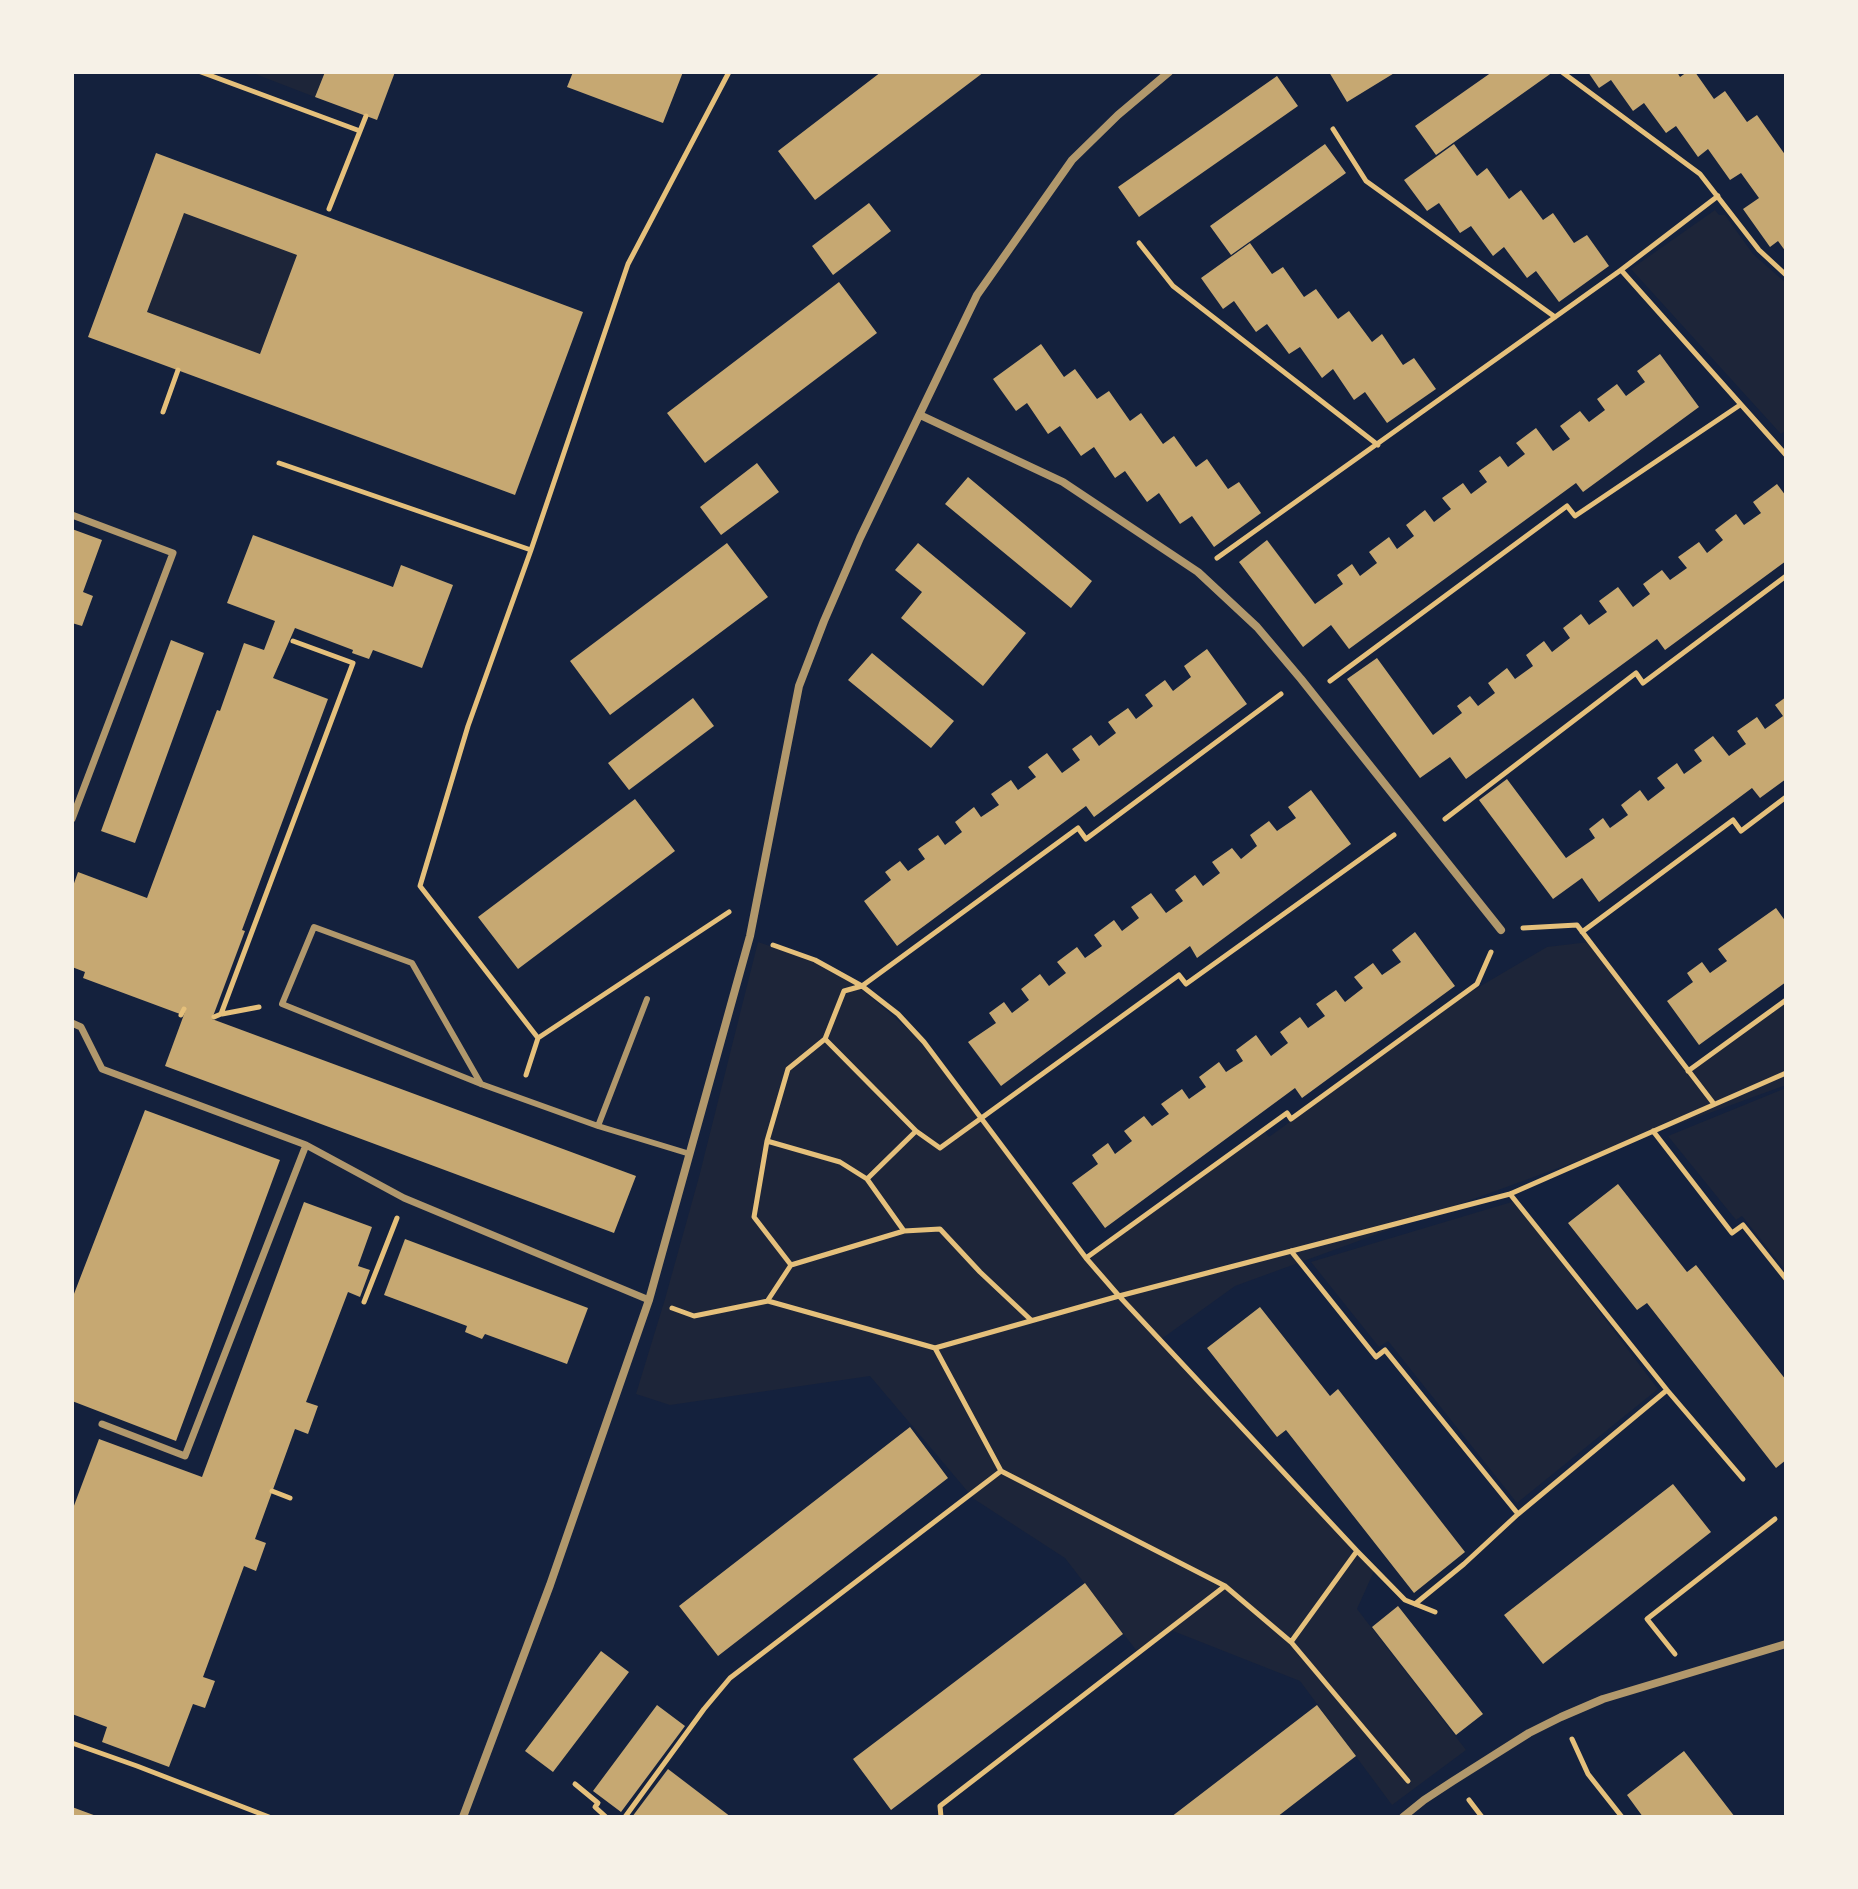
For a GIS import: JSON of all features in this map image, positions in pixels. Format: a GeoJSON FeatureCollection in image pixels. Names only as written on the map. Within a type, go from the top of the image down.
{"type":"FeatureCollection","features":[{"type":"Feature","properties":{"kind":"street"},"geometry":{"type":"LineString","coordinates":[[463,1817],[546,1598],[649,1300],[750,936],[799,686],[824,621],[860,538],[977,295],[1072,160],[1118,115],[1169,72]]}},
{"type":"Feature","properties":{"kind":"street"},"geometry":{"type":"LineString","coordinates":[[920,415],[1063,482],[1198,572],[1257,627],[1314,693],[1501,930]]}},
{"type":"Feature","properties":{"kind":"street"},"geometry":{"type":"LineString","coordinates":[[72,515],[173,553],[72,819]]}},
{"type":"Feature","properties":{"kind":"street"},"geometry":{"type":"LineString","coordinates":[[72,1023],[81,1027],[102,1069],[306,1145],[404,1198],[649,1300]]}},
{"type":"Feature","properties":{"kind":"street"},"geometry":{"type":"LineString","coordinates":[[102,1424],[185,1456],[306,1145]]}},
{"type":"Feature","properties":{"kind":"street"},"geometry":{"type":"LineString","coordinates":[[1403,1817],[1424,1800],[1529,1733],[1561,1717],[1603,1699],[1786,1644]]}},
{"type":"Feature","properties":{"kind":"lane"},"geometry":{"type":"LineString","coordinates":[[481,1084],[412,963],[314,927],[282,1004],[481,1084],[598,1126],[690,1154]]}},
{"type":"Feature","properties":{"kind":"lane"},"geometry":{"type":"LineString","coordinates":[[598,1126],[647,999]]}},
{"type":"Feature","properties":{"kind":"path"},"geometry":{"type":"LineString","coordinates":[[201,72],[360,131]]}},
{"type":"Feature","properties":{"kind":"path"},"geometry":{"type":"LineString","coordinates":[[538,1038],[420,886],[468,726],[628,264],[729,72]]}},
{"type":"Feature","properties":{"kind":"path"},"geometry":{"type":"LineString","coordinates":[[1562,72],[1700,174],[1759,250],[1786,275]]}},
{"type":"Feature","properties":{"kind":"path"},"geometry":{"type":"LineString","coordinates":[[329,209],[366,116]]}},
{"type":"Feature","properties":{"kind":"path"},"geometry":{"type":"LineString","coordinates":[[1333,129],[1366,181],[1555,317]]}},
{"type":"Feature","properties":{"kind":"path"},"geometry":{"type":"LineString","coordinates":[[1198,572],[1621,270],[1718,196]]}},
{"type":"Feature","properties":{"kind":"path"},"geometry":{"type":"LineString","coordinates":[[1139,243],[1173,286],[1378,445]]}},
{"type":"Feature","properties":{"kind":"path"},"geometry":{"type":"LineString","coordinates":[[1621,270],[1740,405],[1785,451]]}},
{"type":"Feature","properties":{"kind":"path"},"geometry":{"type":"LineString","coordinates":[[163,412],[178,370]]}},
{"type":"Feature","properties":{"kind":"path"},"geometry":{"type":"LineString","coordinates":[[1314,693],[1567,506],[1575,516],[1740,405]]}},
{"type":"Feature","properties":{"kind":"path"},"geometry":{"type":"LineString","coordinates":[[279,463],[531,550]]}},
{"type":"Feature","properties":{"kind":"path"},"geometry":{"type":"LineString","coordinates":[[1425,834],[1636,673],[1643,683],[1786,576]]}},
{"type":"Feature","properties":{"kind":"path"},"geometry":{"type":"LineString","coordinates":[[221,1014],[353,663],[293,641]]}},
{"type":"Feature","properties":{"kind":"path"},"geometry":{"type":"LineString","coordinates":[[791,1265],[754,1217],[767,1141],[788,1069],[825,1039],[844,991],[862,986],[1078,828],[1086,839],[1301,679]]}},
{"type":"Feature","properties":{"kind":"path"},"geometry":{"type":"LineString","coordinates":[[1582,932],[1733,820],[1741,831],[1786,797]]}},
{"type":"Feature","properties":{"kind":"path"},"geometry":{"type":"LineString","coordinates":[[825,1039],[916,1131],[940,1148],[1179,975],[1186,984],[1414,820]]}},
{"type":"Feature","properties":{"kind":"path"},"geometry":{"type":"LineString","coordinates":[[528,1069],[538,1038],[760,892]]}},
{"type":"Feature","properties":{"kind":"path"},"geometry":{"type":"LineString","coordinates":[[1086,1258],[1287,1113],[1291,1119],[1477,984],[1501,930],[1577,925],[1714,1104]]}},
{"type":"Feature","properties":{"kind":"path"},"geometry":{"type":"LineString","coordinates":[[750,936],[815,960],[862,986],[898,1014],[924,1042],[1086,1258],[1119,1296],[1405,1600],[1435,1612]]}},
{"type":"Feature","properties":{"kind":"path"},"geometry":{"type":"LineString","coordinates":[[1688,1071],[1786,1000]]}},
{"type":"Feature","properties":{"kind":"path"},"geometry":{"type":"LineString","coordinates":[[214,1017],[282,1004]]}},
{"type":"Feature","properties":{"kind":"path"},"geometry":{"type":"LineString","coordinates":[[649,1300],[694,1316],[768,1301],[935,1348],[1119,1296],[1510,1194],[1786,1073]]}},
{"type":"Feature","properties":{"kind":"path"},"geometry":{"type":"LineString","coordinates":[[867,1179],[916,1131]]}},
{"type":"Feature","properties":{"kind":"path"},"geometry":{"type":"LineString","coordinates":[[1653,1131],[1732,1233],[1743,1225],[1786,1279]]}},
{"type":"Feature","properties":{"kind":"path"},"geometry":{"type":"LineString","coordinates":[[767,1141],[840,1162],[867,1179],[904,1231]]}},
{"type":"Feature","properties":{"kind":"path"},"geometry":{"type":"LineString","coordinates":[[1510,1194],[1667,1390],[1743,1479]]}},
{"type":"Feature","properties":{"kind":"path"},"geometry":{"type":"LineString","coordinates":[[364,1302],[404,1198]]}},
{"type":"Feature","properties":{"kind":"path"},"geometry":{"type":"LineString","coordinates":[[768,1301],[791,1265],[904,1231],[940,1229],[1032,1321]]}},
{"type":"Feature","properties":{"kind":"path"},"geometry":{"type":"LineString","coordinates":[[1291,1251],[1376,1357],[1385,1350],[1518,1514]]}},
{"type":"Feature","properties":{"kind":"path"},"geometry":{"type":"LineString","coordinates":[[935,1348],[1001,1471],[1225,1586],[1291,1642],[1424,1800]]}},
{"type":"Feature","properties":{"kind":"path"},"geometry":{"type":"LineString","coordinates":[[1415,1604],[1667,1390]]}},
{"type":"Feature","properties":{"kind":"path"},"geometry":{"type":"LineString","coordinates":[[625,1817],[730,1678],[1001,1471]]}},
{"type":"Feature","properties":{"kind":"path"},"geometry":{"type":"LineString","coordinates":[[272,1491],[290,1498]]}},
{"type":"Feature","properties":{"kind":"path"},"geometry":{"type":"LineString","coordinates":[[1689,1674],[1647,1619],[1775,1519]]}},
{"type":"Feature","properties":{"kind":"path"},"geometry":{"type":"LineString","coordinates":[[1291,1642],[1357,1551]]}},
{"type":"Feature","properties":{"kind":"path"},"geometry":{"type":"LineString","coordinates":[[941,1817],[940,1806],[1225,1586]]}},
{"type":"Feature","properties":{"kind":"path"},"geometry":{"type":"LineString","coordinates":[[1561,1717],[1588,1774],[1622,1817]]}},
{"type":"Feature","properties":{"kind":"path"},"geometry":{"type":"LineString","coordinates":[[72,1743],[269,1817]]}},
{"type":"Feature","properties":{"kind":"path"},"geometry":{"type":"LineString","coordinates":[[575,1784],[598,1803],[595,1807],[606,1817]]}},
{"type":"Feature","properties":{"kind":"shaded area"},"geometry":{"type":"Polygon","coordinates":[[[250,72],[325,72],[315,97],[250,72]]]}},
{"type":"Feature","properties":{"kind":"shaded area"},"geometry":{"type":"Polygon","coordinates":[[[1715,210],[1719,215],[1725,215],[1753,254],[1786,283],[1786,430],[1781,434],[1631,269],[1715,210]]]}},
{"type":"Feature","properties":{"kind":"shaded area"},"geometry":{"type":"Polygon","coordinates":[[[184,213],[297,255],[260,354],[147,312],[184,213]]]}},
{"type":"Feature","properties":{"kind":"shaded area"},"geometry":{"type":"Polygon","coordinates":[[[758,942],[815,961],[859,987],[916,1036],[1085,1256],[1263,1129],[1269,1137],[1462,997],[1547,947],[1589,942],[1689,1069],[1786,1000],[1786,1085],[1235,1286],[1160,1340],[1374,1571],[1357,1609],[1466,1750],[1392,1805],[1300,1681],[1173,1631],[1136,1650],[1065,1558],[974,1499],[870,1376],[670,1405],[636,1394],[699,1177],[758,942]]]}},
{"type":"Feature","properties":{"kind":"shaded area"},"geometry":{"type":"Polygon","coordinates":[[[1786,1088],[1786,1271],[1742,1216],[1736,1220],[1668,1136],[1786,1088]]]}},
{"type":"Feature","properties":{"kind":"shaded area"},"geometry":{"type":"Polygon","coordinates":[[[1515,1201],[1658,1389],[1517,1503],[1388,1341],[1379,1347],[1311,1262],[1515,1201]]]}},
{"type":"Feature","properties":{"kind":"building"},"geometry":{"type":"Polygon","coordinates":[[[325,72],[395,72],[377,120],[315,97],[325,72]]]}},
{"type":"Feature","properties":{"kind":"building"},"geometry":{"type":"Polygon","coordinates":[[[573,72],[683,72],[663,123],[567,87],[573,72]]]}},
{"type":"Feature","properties":{"kind":"building"},"geometry":{"type":"Polygon","coordinates":[[[881,72],[984,72],[815,200],[778,151],[881,72]]]}},
{"type":"Feature","properties":{"kind":"building"},"geometry":{"type":"Polygon","coordinates":[[[1329,72],[1396,72],[1347,102],[1329,72]]]}},
{"type":"Feature","properties":{"kind":"building"},"geometry":{"type":"Polygon","coordinates":[[[1492,72],[1553,72],[1436,155],[1415,126],[1492,72]]]}},
{"type":"Feature","properties":{"kind":"building"},"geometry":{"type":"Polygon","coordinates":[[[1588,72],[1677,72],[1680,77],[1687,72],[1695,72],[1714,99],[1725,91],[1747,122],[1757,115],[1786,156],[1786,252],[1778,241],[1770,247],[1743,209],[1759,198],[1741,173],[1730,180],[1708,149],[1698,157],[1676,126],[1666,133],[1644,103],[1633,111],[1611,80],[1599,88],[1588,72]]]}},
{"type":"Feature","properties":{"kind":"building"},"geometry":{"type":"Polygon","coordinates":[[[1277,76],[1298,106],[1139,217],[1118,187],[1277,76]]]}},
{"type":"Feature","properties":{"kind":"building"},"geometry":{"type":"Polygon","coordinates":[[[1325,144],[1346,173],[1231,255],[1210,226],[1325,144]]]}},
{"type":"Feature","properties":{"kind":"building"},"geometry":{"type":"Polygon","coordinates":[[[1454,144],[1477,176],[1487,168],[1509,199],[1521,190],[1543,220],[1553,213],[1574,243],[1587,235],[1609,266],[1559,302],[1536,271],[1527,278],[1504,247],[1493,256],[1471,226],[1460,233],[1439,203],[1427,211],[1404,180],[1454,144]]]}},
{"type":"Feature","properties":{"kind":"building"},"geometry":{"type":"Polygon","coordinates":[[[156,153],[583,312],[515,495],[88,337],[156,153]],[[184,213],[147,312],[260,354],[297,255],[184,213]]]}},
{"type":"Feature","properties":{"kind":"building"},"geometry":{"type":"Polygon","coordinates":[[[869,203],[891,231],[833,275],[812,246],[869,203]]]}},
{"type":"Feature","properties":{"kind":"building"},"geometry":{"type":"Polygon","coordinates":[[[1250,243],[1272,274],[1283,267],[1304,297],[1316,289],[1338,319],[1349,311],[1372,342],[1382,334],[1403,365],[1414,358],[1436,389],[1387,423],[1365,392],[1354,400],[1333,369],[1322,378],[1300,347],[1289,354],[1267,324],[1256,332],[1234,301],[1223,309],[1201,278],[1250,243]]]}},
{"type":"Feature","properties":{"kind":"building"},"geometry":{"type":"Polygon","coordinates":[[[839,282],[877,333],[705,463],[667,413],[839,282]]]}},
{"type":"Feature","properties":{"kind":"building"},"geometry":{"type":"Polygon","coordinates":[[[1041,344],[1064,377],[1075,369],[1097,399],[1109,391],[1130,421],[1141,413],[1163,444],[1174,436],[1196,467],[1207,459],[1228,489],[1239,482],[1261,513],[1214,547],[1192,516],[1180,524],[1159,493],[1147,502],[1125,471],[1115,478],[1094,447],[1081,456],[1060,426],[1048,434],[1027,403],[1016,411],[993,379],[1041,344]]]}},
{"type":"Feature","properties":{"kind":"building"},"geometry":{"type":"Polygon","coordinates":[[[1660,354],[1699,407],[1583,492],[1576,483],[1349,649],[1331,625],[1303,647],[1239,562],[1267,540],[1315,604],[1343,584],[1337,575],[1352,564],[1360,576],[1377,563],[1369,552],[1389,537],[1397,549],[1414,536],[1406,525],[1425,510],[1434,522],[1451,509],[1442,498],[1463,483],[1471,494],[1487,482],[1479,471],[1500,456],[1508,467],[1525,454],[1516,443],[1536,428],[1553,451],[1570,439],[1560,426],[1580,411],[1589,422],[1605,410],[1597,399],[1617,384],[1626,396],[1645,382],[1637,371],[1660,354]]]}},
{"type":"Feature","properties":{"kind":"building"},"geometry":{"type":"Polygon","coordinates":[[[757,463],[779,492],[721,535],[700,507],[757,463]]]}},
{"type":"Feature","properties":{"kind":"building"},"geometry":{"type":"Polygon","coordinates":[[[968,477],[1092,581],[1071,608],[945,504],[968,477]]]}},
{"type":"Feature","properties":{"kind":"building"},"geometry":{"type":"Polygon","coordinates":[[[1777,484],[1786,496],[1786,561],[1665,650],[1657,639],[1466,779],[1450,757],[1420,778],[1347,679],[1377,658],[1433,735],[1462,713],[1457,706],[1470,696],[1478,706],[1495,693],[1488,683],[1507,668],[1515,679],[1533,666],[1526,655],[1544,641],[1552,652],[1570,638],[1563,628],[1581,614],[1589,625],[1607,612],[1599,601],[1618,587],[1633,607],[1650,594],[1643,584],[1662,570],[1670,580],[1687,568],[1678,557],[1699,542],[1707,553],[1723,540],[1715,530],[1736,514],[1744,525],[1761,513],[1753,502],[1777,484]]]}},
{"type":"Feature","properties":{"kind":"building"},"geometry":{"type":"Polygon","coordinates":[[[72,529],[102,540],[83,592],[93,596],[82,626],[72,623],[72,529]]]}},
{"type":"Feature","properties":{"kind":"building"},"geometry":{"type":"Polygon","coordinates":[[[253,535],[393,587],[401,565],[453,585],[422,668],[373,650],[369,659],[295,628],[273,678],[328,699],[212,1019],[636,1176],[614,1233],[165,1066],[186,1009],[180,1014],[83,978],[85,972],[72,967],[72,889],[78,872],[147,898],[244,643],[264,650],[275,621],[227,603],[253,535]]]}},
{"type":"Feature","properties":{"kind":"building"},"geometry":{"type":"Polygon","coordinates":[[[727,543],[768,597],[610,715],[570,661],[727,543]]]}},
{"type":"Feature","properties":{"kind":"building"},"geometry":{"type":"Polygon","coordinates":[[[918,543],[1026,633],[983,686],[901,618],[922,592],[895,570],[918,543]]]}},
{"type":"Feature","properties":{"kind":"building"},"geometry":{"type":"Polygon","coordinates":[[[171,640],[204,653],[135,843],[101,831],[171,640]]]}},
{"type":"Feature","properties":{"kind":"building"},"geometry":{"type":"Polygon","coordinates":[[[1207,649],[1247,704],[1094,817],[1086,806],[897,946],[864,901],[891,880],[885,872],[900,861],[908,871],[925,859],[918,849],[938,835],[945,845],[962,832],[955,822],[974,807],[981,817],[999,805],[991,794],[1011,780],[1018,790],[1036,777],[1028,767],[1047,753],[1062,773],[1080,760],[1072,749],[1091,735],[1099,746],[1116,733],[1108,722],[1128,708],[1136,719],[1153,706],[1145,695],[1165,680],[1173,691],[1191,677],[1184,666],[1207,649]]]}},
{"type":"Feature","properties":{"kind":"building"},"geometry":{"type":"Polygon","coordinates":[[[872,653],[954,721],[931,748],[848,680],[872,653]]]}},
{"type":"Feature","properties":{"kind":"building"},"geometry":{"type":"Polygon","coordinates":[[[1786,697],[1786,779],[1760,798],[1752,788],[1599,902],[1582,878],[1553,899],[1479,800],[1507,779],[1566,858],[1595,838],[1589,829],[1603,818],[1610,828],[1628,815],[1621,805],[1640,790],[1648,801],[1665,788],[1657,778],[1677,763],[1684,774],[1702,761],[1694,750],[1713,736],[1729,756],[1746,744],[1737,731],[1757,717],[1765,729],[1783,716],[1775,705],[1786,697]]]}},
{"type":"Feature","properties":{"kind":"building"},"geometry":{"type":"Polygon","coordinates":[[[693,698],[714,726],[629,790],[608,763],[693,698]]]}},
{"type":"Feature","properties":{"kind":"building"},"geometry":{"type":"Polygon","coordinates":[[[1311,790],[1351,844],[1197,958],[1190,946],[1001,1086],[968,1042],[996,1023],[989,1013],[1004,1002],[1012,1013],[1029,1000],[1021,989],[1040,974],[1049,986],[1066,973],[1057,962],[1077,947],[1085,958],[1102,946],[1094,935],[1114,920],[1122,931],[1139,918],[1131,907],[1151,893],[1166,913],[1183,901],[1175,890],[1195,875],[1203,886],[1220,873],[1212,862],[1232,848],[1241,859],[1257,846],[1250,835],[1269,821],[1277,831],[1296,818],[1288,807],[1311,790]]]}},
{"type":"Feature","properties":{"kind":"building"},"geometry":{"type":"Polygon","coordinates":[[[635,799],[675,851],[518,969],[478,917],[635,799]]]}},
{"type":"Feature","properties":{"kind":"building"},"geometry":{"type":"Polygon","coordinates":[[[1776,908],[1786,922],[1786,982],[1699,1045],[1667,1001],[1693,982],[1687,973],[1702,962],[1710,973],[1727,961],[1718,949],[1776,908]]]}},
{"type":"Feature","properties":{"kind":"building"},"geometry":{"type":"Polygon","coordinates":[[[1415,932],[1455,986],[1302,1098],[1295,1088],[1105,1228],[1072,1183],[1098,1164],[1092,1155],[1108,1143],[1115,1154],[1132,1141],[1124,1131],[1144,1116],[1152,1126],[1169,1114],[1161,1104],[1182,1089],[1189,1099],[1206,1087],[1199,1077],[1219,1062],[1226,1072],[1243,1061],[1236,1050],[1256,1035],[1271,1056],[1288,1043],[1280,1032],[1300,1017],[1308,1028],[1325,1016],[1316,1004],[1336,990],[1345,1002],[1363,988],[1354,977],[1373,963],[1382,975],[1401,962],[1392,950],[1415,932]]]}},
{"type":"Feature","properties":{"kind":"building"},"geometry":{"type":"Polygon","coordinates":[[[145,1110],[280,1160],[176,1441],[72,1401],[72,1299],[145,1110]]]}},
{"type":"Feature","properties":{"kind":"building"},"geometry":{"type":"Polygon","coordinates":[[[1618,1184],[1687,1272],[1696,1265],[1786,1380],[1786,1460],[1776,1468],[1647,1303],[1637,1310],[1568,1223],[1618,1184]]]}},
{"type":"Feature","properties":{"kind":"building"},"geometry":{"type":"Polygon","coordinates":[[[304,1202],[372,1227],[358,1266],[370,1270],[360,1297],[348,1292],[306,1402],[318,1406],[308,1434],[295,1429],[255,1539],[266,1543],[256,1571],[244,1566],[203,1677],[215,1681],[205,1708],[193,1704],[169,1767],[102,1742],[107,1727],[72,1714],[72,1511],[99,1439],[202,1477],[304,1202]]]}},
{"type":"Feature","properties":{"kind":"building"},"geometry":{"type":"Polygon","coordinates":[[[405,1239],[588,1308],[567,1364],[485,1334],[482,1339],[465,1332],[467,1326],[384,1295],[405,1239]]]}},
{"type":"Feature","properties":{"kind":"building"},"geometry":{"type":"Polygon","coordinates":[[[1260,1307],[1330,1396],[1338,1389],[1465,1552],[1414,1593],[1286,1430],[1277,1437],[1207,1348],[1260,1307]]]}},
{"type":"Feature","properties":{"kind":"building"},"geometry":{"type":"Polygon","coordinates":[[[910,1427],[948,1478],[718,1656],[679,1606],[910,1427]]]}},
{"type":"Feature","properties":{"kind":"building"},"geometry":{"type":"Polygon","coordinates":[[[1673,1484],[1711,1532],[1543,1664],[1504,1615],[1673,1484]]]}},
{"type":"Feature","properties":{"kind":"building"},"geometry":{"type":"Polygon","coordinates":[[[1085,1583],[1123,1634],[891,1810],[853,1759],[1085,1583]]]}},
{"type":"Feature","properties":{"kind":"building"},"geometry":{"type":"Polygon","coordinates":[[[1398,1606],[1483,1714],[1456,1735],[1372,1627],[1398,1606]]]}},
{"type":"Feature","properties":{"kind":"building"},"geometry":{"type":"Polygon","coordinates":[[[601,1651],[629,1672],[553,1772],[525,1751],[601,1651]]]}},
{"type":"Feature","properties":{"kind":"building"},"geometry":{"type":"Polygon","coordinates":[[[657,1705],[685,1726],[621,1812],[593,1791],[657,1705]]]}},
{"type":"Feature","properties":{"kind":"building"},"geometry":{"type":"Polygon","coordinates":[[[1317,1705],[1356,1756],[1277,1817],[1171,1817],[1317,1705]]]}},
{"type":"Feature","properties":{"kind":"building"},"geometry":{"type":"Polygon","coordinates":[[[1684,1751],[1735,1817],[1643,1817],[1627,1795],[1684,1751]]]}},
{"type":"Feature","properties":{"kind":"building"},"geometry":{"type":"Polygon","coordinates":[[[668,1769],[731,1817],[632,1817],[668,1769]]]}},
{"type":"Feature","properties":{"kind":"building"},"geometry":{"type":"Polygon","coordinates":[[[72,1807],[99,1817],[72,1817],[72,1807]]]}}]}
